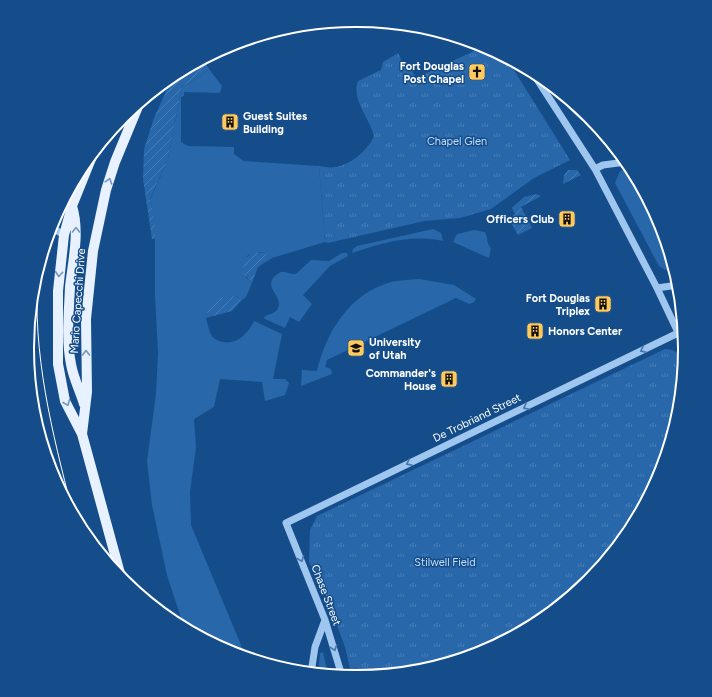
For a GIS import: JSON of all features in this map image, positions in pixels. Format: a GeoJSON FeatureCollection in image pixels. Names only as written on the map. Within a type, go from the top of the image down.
{"type":"FeatureCollection","features":[{"type":"Feature","properties":{"kind":"main road","name":"Mario Capecchi Drive"},"geometry":{"type":"LineString","coordinates":[[82,434],[87,392],[86,319],[93,251],[106,190],[115,162],[134,116]]}},
{"type":"Feature","properties":{"kind":"main road"},"geometry":{"type":"LineString","coordinates":[[68,206],[76,219],[69,340],[71,364],[85,406]]}},
{"type":"Feature","properties":{"kind":"main road","name":"Mario Capecchi Drive"},"geometry":{"type":"LineString","coordinates":[[66,209],[58,291],[58,364],[65,401],[82,434],[116,562]]}},
{"type":"Feature","properties":{"kind":"street"},"geometry":{"type":"LineString","coordinates":[[541,85],[595,169],[657,288],[677,331]]}},
{"type":"Feature","properties":{"kind":"street"},"geometry":{"type":"LineString","coordinates":[[595,169],[603,165],[618,163]]}},
{"type":"Feature","properties":{"kind":"street"},"geometry":{"type":"LineString","coordinates":[[57,231],[64,235]]}},
{"type":"Feature","properties":{"kind":"street"},"geometry":{"type":"LineString","coordinates":[[657,288],[671,286]]}},
{"type":"Feature","properties":{"kind":"street","name":"De Trobriand Street"},"geometry":{"type":"LineString","coordinates":[[286,523],[677,333]]}},
{"type":"Feature","properties":{"kind":"street","name":"Chase Street"},"geometry":{"type":"LineString","coordinates":[[286,523],[325,620],[340,669]]}},
{"type":"Feature","properties":{"kind":"street"},"geometry":{"type":"LineString","coordinates":[[312,667],[315,647],[325,620]]}},
{"type":"Feature","properties":{"kind":"green space","name":"Chapel Glen"},"geometry":{"type":"Polygon","coordinates":[[[473,49],[512,68],[570,160],[534,178],[491,209],[460,218],[424,221],[328,243],[325,242],[319,166],[341,166],[353,160],[368,146],[374,136],[359,102],[357,95],[358,81],[381,70],[383,62],[398,53],[405,67],[411,69],[416,78],[474,51],[473,49]]]}},
{"type":"Feature","properties":{"kind":"green space"},"geometry":{"type":"Polygon","coordinates":[[[206,64],[209,69],[192,82],[182,86],[168,159],[150,199],[155,218],[155,239],[152,239],[143,179],[144,149],[154,118],[168,87],[206,64]]]}},
{"type":"Feature","properties":{"kind":"green space"},"geometry":{"type":"Polygon","coordinates":[[[209,69],[222,86],[220,93],[184,92],[184,96],[181,97],[181,142],[188,146],[234,147],[234,154],[244,161],[319,166],[325,242],[272,258],[260,252],[247,256],[246,278],[252,283],[246,297],[242,300],[234,296],[206,318],[211,335],[221,342],[233,342],[243,336],[254,321],[282,334],[273,379],[285,379],[289,383],[285,395],[265,401],[262,382],[220,379],[214,407],[194,419],[196,447],[190,492],[191,525],[243,649],[214,637],[181,619],[167,575],[152,505],[147,461],[156,394],[158,353],[155,296],[155,218],[150,200],[168,159],[182,86],[192,82],[209,69]]]}},
{"type":"Feature","properties":{"kind":"green space"},"geometry":{"type":"Polygon","coordinates":[[[568,170],[577,170],[581,175],[563,184],[564,175],[568,170]]]}},
{"type":"Feature","properties":{"kind":"green space"},"geometry":{"type":"Polygon","coordinates":[[[623,170],[644,206],[653,225],[668,270],[665,270],[659,266],[615,183],[620,171],[623,170]]]}},
{"type":"Feature","properties":{"kind":"green space"},"geometry":{"type":"Polygon","coordinates":[[[537,194],[541,196],[521,207],[532,228],[518,235],[509,219],[515,214],[512,208],[524,197],[537,194]]]}},
{"type":"Feature","properties":{"kind":"green space"},"geometry":{"type":"Polygon","coordinates":[[[433,229],[441,233],[443,241],[431,239],[408,239],[386,243],[352,253],[353,249],[357,246],[433,229]]]}},
{"type":"Feature","properties":{"kind":"green space"},"geometry":{"type":"Polygon","coordinates":[[[474,230],[485,232],[488,244],[491,248],[489,258],[453,242],[457,234],[474,230]]]}},
{"type":"Feature","properties":{"kind":"green space"},"geometry":{"type":"Polygon","coordinates":[[[253,252],[266,253],[272,258],[258,267],[252,283],[243,271],[243,263],[253,252]]]}},
{"type":"Feature","properties":{"kind":"green space"},"geometry":{"type":"Polygon","coordinates":[[[342,253],[347,253],[348,256],[330,266],[303,295],[312,304],[299,322],[290,317],[285,328],[265,319],[264,317],[277,310],[279,305],[279,301],[271,286],[271,282],[276,275],[280,272],[296,274],[311,260],[329,261],[342,253]]]}},
{"type":"Feature","properties":{"kind":"green space"},"geometry":{"type":"Polygon","coordinates":[[[419,279],[454,285],[476,299],[474,302],[469,304],[456,298],[327,360],[325,367],[331,369],[332,374],[301,386],[302,370],[317,371],[321,356],[334,329],[342,316],[363,295],[376,287],[391,282],[419,279]]]}},
{"type":"Feature","properties":{"kind":"green space"},"geometry":{"type":"Polygon","coordinates":[[[234,296],[242,300],[232,311],[206,318],[209,307],[219,297],[234,296]]]}},
{"type":"Feature","properties":{"kind":"green space","name":"Stilwell Field"},"geometry":{"type":"Polygon","coordinates":[[[665,349],[678,354],[675,390],[667,432],[653,472],[623,527],[598,560],[552,604],[517,627],[479,646],[419,664],[377,669],[350,670],[345,647],[322,585],[309,562],[310,530],[317,516],[665,349]]]}},
{"type":"Feature","properties":{"kind":"green space"},"geometry":{"type":"Polygon","coordinates":[[[323,652],[327,668],[319,667],[320,653],[323,652]]]}},
{"type":"Feature","properties":{"kind":"tram line"},"geometry":{"type":"LineString","coordinates":[[37,306],[38,333],[45,392],[66,487]]}},
{"type":"Feature","properties":{"kind":"place","name":"Fort Douglas Post Chapel"},"geometry":{"type":"Point","coordinates":[477,72]}},
{"type":"Feature","properties":{"kind":"place","name":"Guest Suites Building"},"geometry":{"type":"Point","coordinates":[230,122]}},
{"type":"Feature","properties":{"kind":"place","name":"Officers Club"},"geometry":{"type":"Point","coordinates":[567,219]}},
{"type":"Feature","properties":{"kind":"place","name":"Fort Douglas Triplex"},"geometry":{"type":"Point","coordinates":[603,304]}},
{"type":"Feature","properties":{"kind":"place","name":"Honors Center"},"geometry":{"type":"Point","coordinates":[535,331]}},
{"type":"Feature","properties":{"kind":"place","name":"University of Utah"},"geometry":{"type":"Point","coordinates":[356,348]}},
{"type":"Feature","properties":{"kind":"place","name":"Commander's House"},"geometry":{"type":"Point","coordinates":[449,379]}}]}
